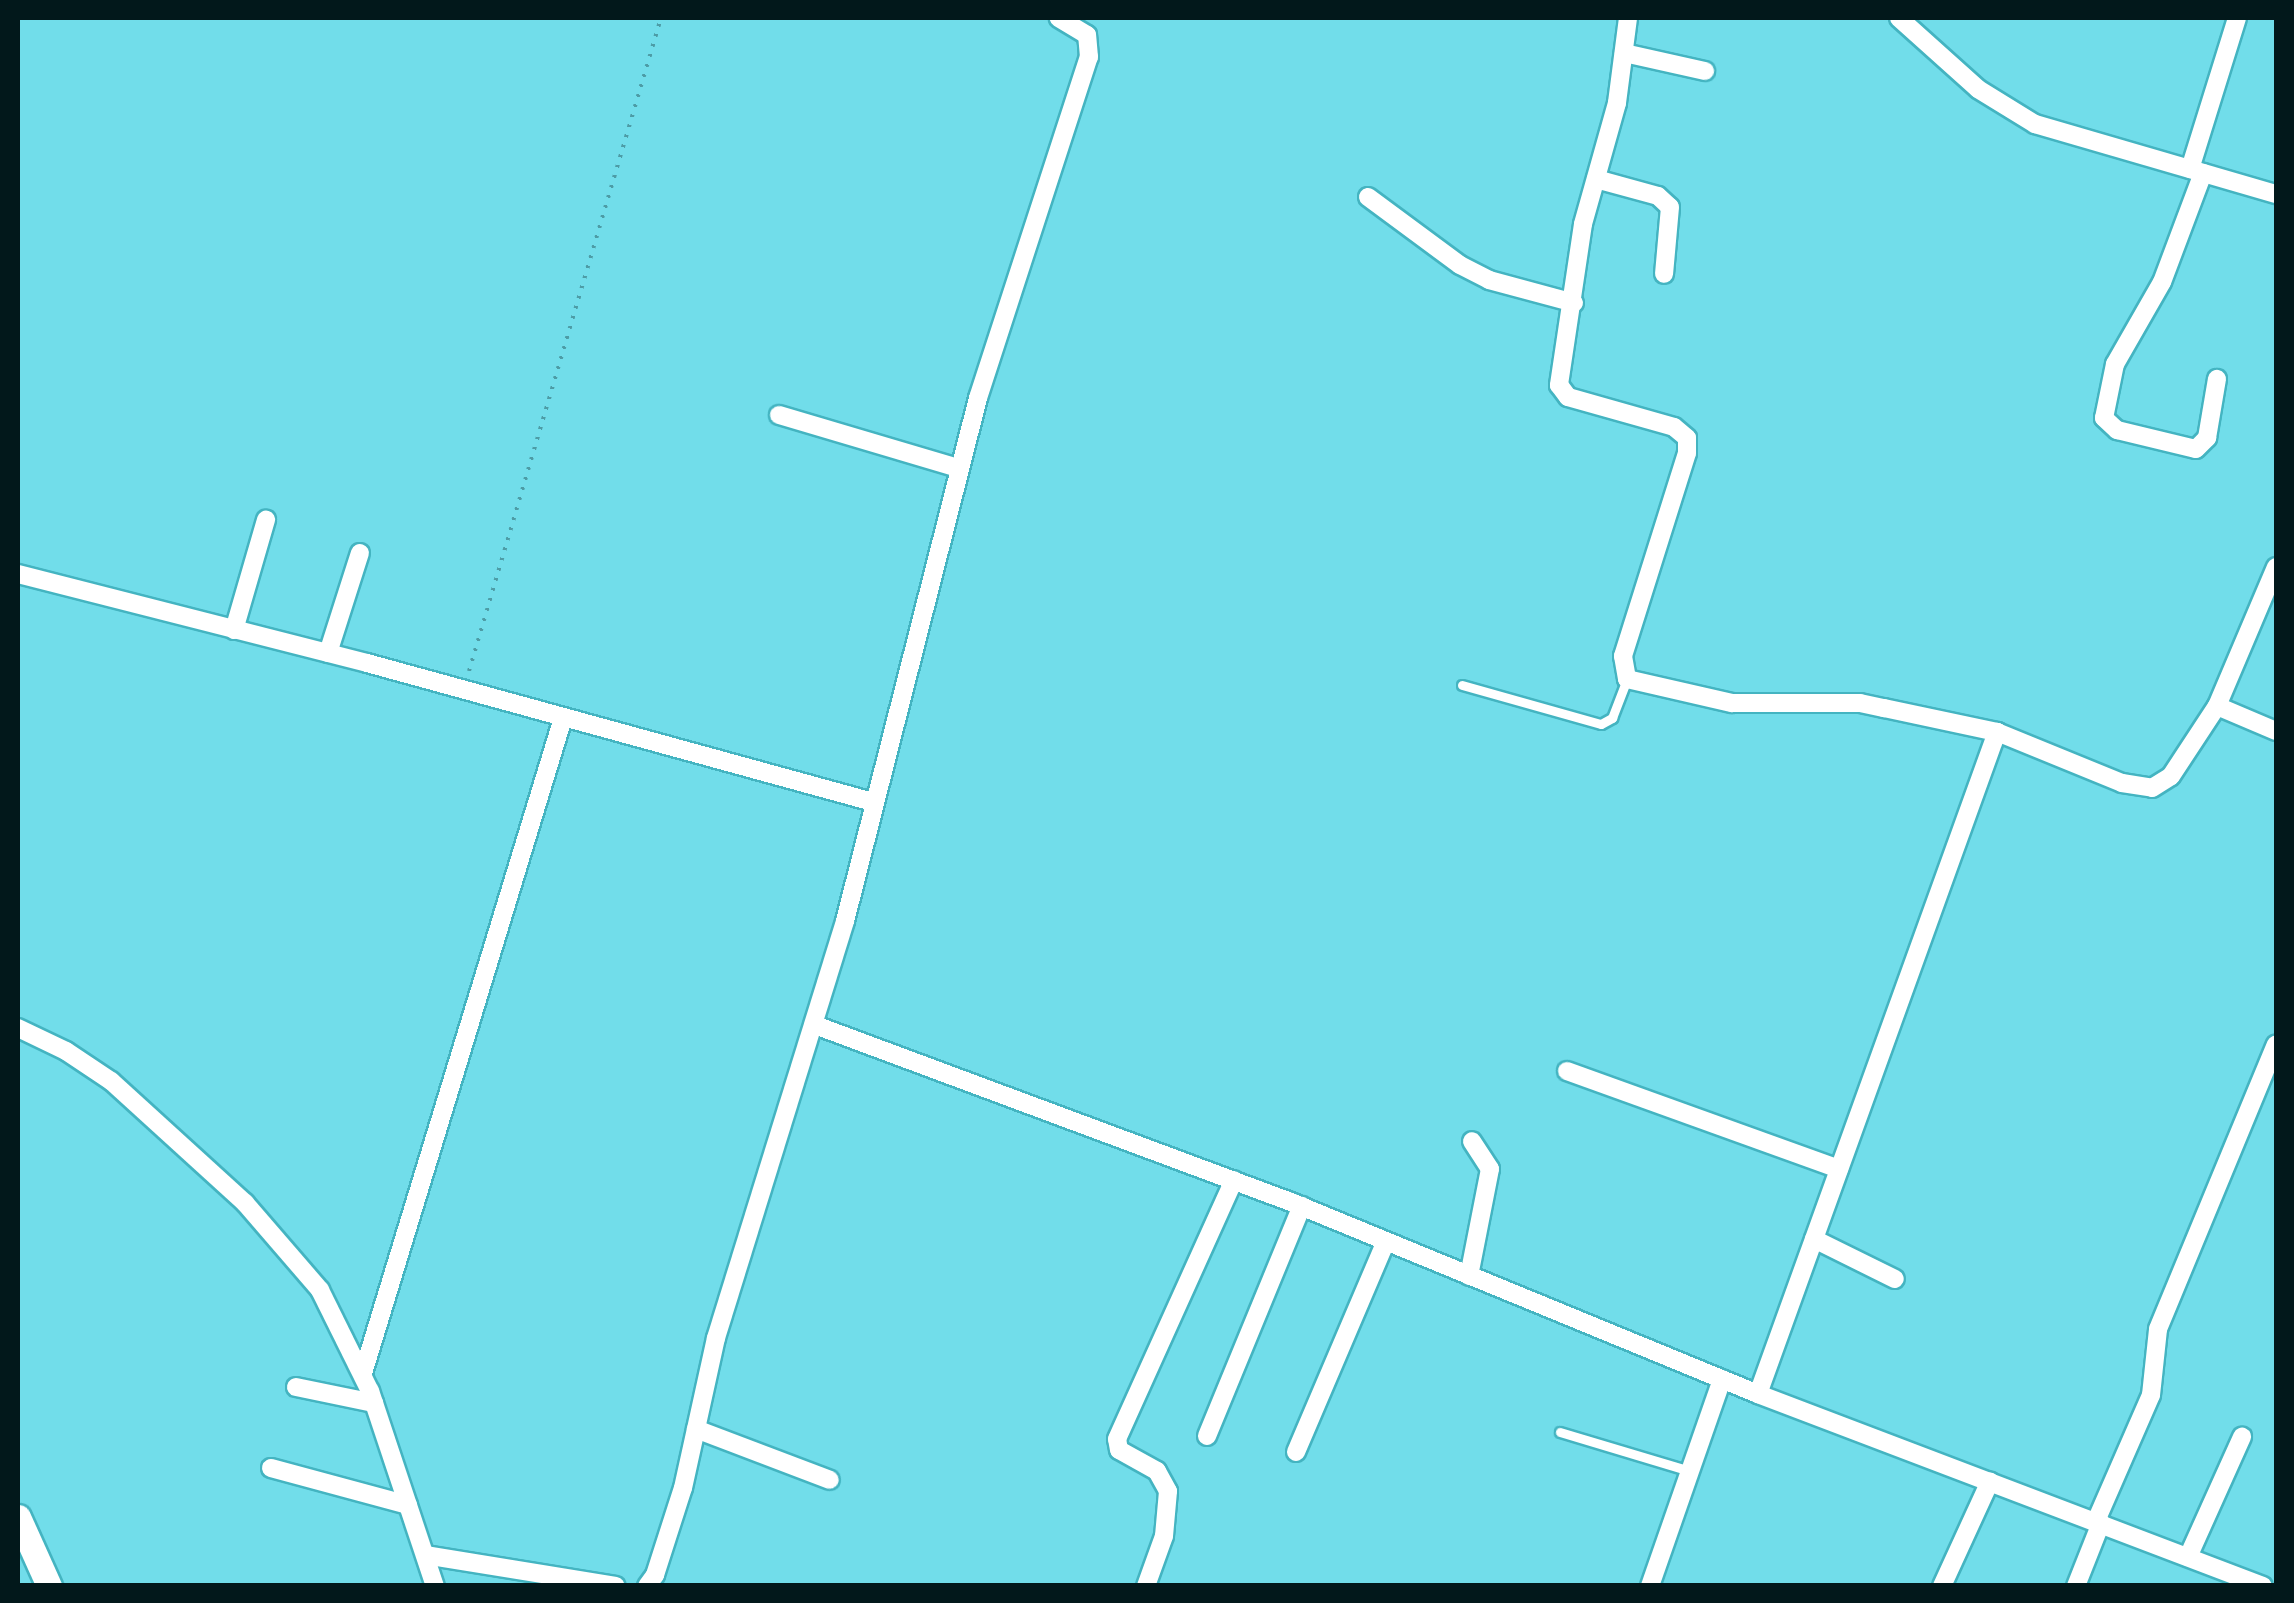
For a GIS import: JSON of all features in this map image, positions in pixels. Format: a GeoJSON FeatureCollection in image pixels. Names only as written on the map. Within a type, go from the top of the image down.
{"type":"FeatureCollection","features":[{"type":"Feature","properties":{"kind":"street"},"geometry":{"type":"LineString","coordinates":[[647,1586],[660,1563],[716,1338],[815,1025],[958,468],[1089,57],[1087,36],[1059,18]]}},
{"type":"Feature","properties":{"kind":"street"},"geometry":{"type":"LineString","coordinates":[[1628,18],[1617,103],[1583,224],[1560,375],[1562,392],[1674,427],[1683,432],[1688,445],[1622,656],[1627,679],[1732,702],[1860,703],[1996,732],[2122,783],[2152,788],[2171,776],[2217,706],[2276,567]]}},
{"type":"Feature","properties":{"kind":"street"},"geometry":{"type":"LineString","coordinates":[[1899,18],[1978,89],[2036,124],[2276,194]]}},
{"type":"Feature","properties":{"kind":"street"},"geometry":{"type":"LineString","coordinates":[[2217,379],[2207,438],[2196,449],[2116,430],[2104,418],[2115,364],[2162,282],[2197,171],[2236,18]]}},
{"type":"Feature","properties":{"kind":"street"},"geometry":{"type":"LineString","coordinates":[[1624,53],[1705,71]]}},
{"type":"Feature","properties":{"kind":"street"},"geometry":{"type":"LineString","coordinates":[[1596,178],[1658,196],[1670,207],[1664,274]]}},
{"type":"Feature","properties":{"kind":"street"},"geometry":{"type":"LineString","coordinates":[[1368,198],[1460,265],[1489,280],[1574,303]]}},
{"type":"Feature","properties":{"kind":"street"},"geometry":{"type":"LineString","coordinates":[[778,415],[958,468]]}},
{"type":"Feature","properties":{"kind":"street"},"geometry":{"type":"LineString","coordinates":[[234,630],[266,520]]}},
{"type":"Feature","properties":{"kind":"street"},"geometry":{"type":"LineString","coordinates":[[328,652],[360,553]]}},
{"type":"Feature","properties":{"kind":"street"},"geometry":{"type":"LineString","coordinates":[[18,574],[328,652],[873,802]]}},
{"type":"Feature","properties":{"kind":"street"},"geometry":{"type":"LineString","coordinates":[[2217,706],[2276,732]]}},
{"type":"Feature","properties":{"kind":"street"},"geometry":{"type":"LineString","coordinates":[[363,1373],[563,718]]}},
{"type":"Feature","properties":{"kind":"street"},"geometry":{"type":"LineString","coordinates":[[1758,1394],[1996,732]]}},
{"type":"Feature","properties":{"kind":"street"},"geometry":{"type":"LineString","coordinates":[[815,1025],[1302,1206],[1758,1394],[2263,1586]]}},
{"type":"Feature","properties":{"kind":"street"},"geometry":{"type":"LineString","coordinates":[[18,1028],[66,1051],[111,1081],[245,1203],[320,1290],[363,1373],[435,1586]]}},
{"type":"Feature","properties":{"kind":"street"},"geometry":{"type":"LineString","coordinates":[[2076,1586],[2151,1394],[2158,1330],[2276,1044]]}},
{"type":"Feature","properties":{"kind":"street"},"geometry":{"type":"LineString","coordinates":[[1567,1071],[1839,1169]]}},
{"type":"Feature","properties":{"kind":"street"},"geometry":{"type":"LineString","coordinates":[[1470,1276],[1490,1169],[1472,1140]]}},
{"type":"Feature","properties":{"kind":"street"},"geometry":{"type":"LineString","coordinates":[[1146,1586],[1164,1536],[1168,1491],[1157,1471],[1119,1450],[1116,1439],[1234,1180]]}},
{"type":"Feature","properties":{"kind":"street"},"geometry":{"type":"LineString","coordinates":[[1207,1436],[1302,1206]]}},
{"type":"Feature","properties":{"kind":"street"},"geometry":{"type":"LineString","coordinates":[[1814,1238],[1894,1279]]}},
{"type":"Feature","properties":{"kind":"street"},"geometry":{"type":"LineString","coordinates":[[1296,1452],[1386,1241]]}},
{"type":"Feature","properties":{"kind":"street"},"geometry":{"type":"LineString","coordinates":[[1650,1586],[1722,1379]]}},
{"type":"Feature","properties":{"kind":"street"},"geometry":{"type":"LineString","coordinates":[[296,1386],[374,1403]]}},
{"type":"Feature","properties":{"kind":"street"},"geometry":{"type":"LineString","coordinates":[[696,1429],[830,1480]]}},
{"type":"Feature","properties":{"kind":"street"},"geometry":{"type":"LineString","coordinates":[[2188,1556],[2242,1437]]}},
{"type":"Feature","properties":{"kind":"street"},"geometry":{"type":"LineString","coordinates":[[271,1468],[408,1506]]}},
{"type":"Feature","properties":{"kind":"street"},"geometry":{"type":"LineString","coordinates":[[1942,1586],[1990,1481]]}},
{"type":"Feature","properties":{"kind":"street"},"geometry":{"type":"LineString","coordinates":[[18,1517],[49,1586]]}},
{"type":"Feature","properties":{"kind":"street"},"geometry":{"type":"LineString","coordinates":[[425,1555],[616,1586]]}},
{"type":"Feature","properties":{"kind":"lane"},"geometry":{"type":"LineString","coordinates":[[1462,684],[1601,724],[1612,718],[1627,679]]}},
{"type":"Feature","properties":{"kind":"lane"},"geometry":{"type":"LineString","coordinates":[[1560,1432],[1690,1471]]}},
{"type":"Feature","properties":{"kind":"path"},"geometry":{"type":"LineString","coordinates":[[463,690],[661,18]]}}]}
